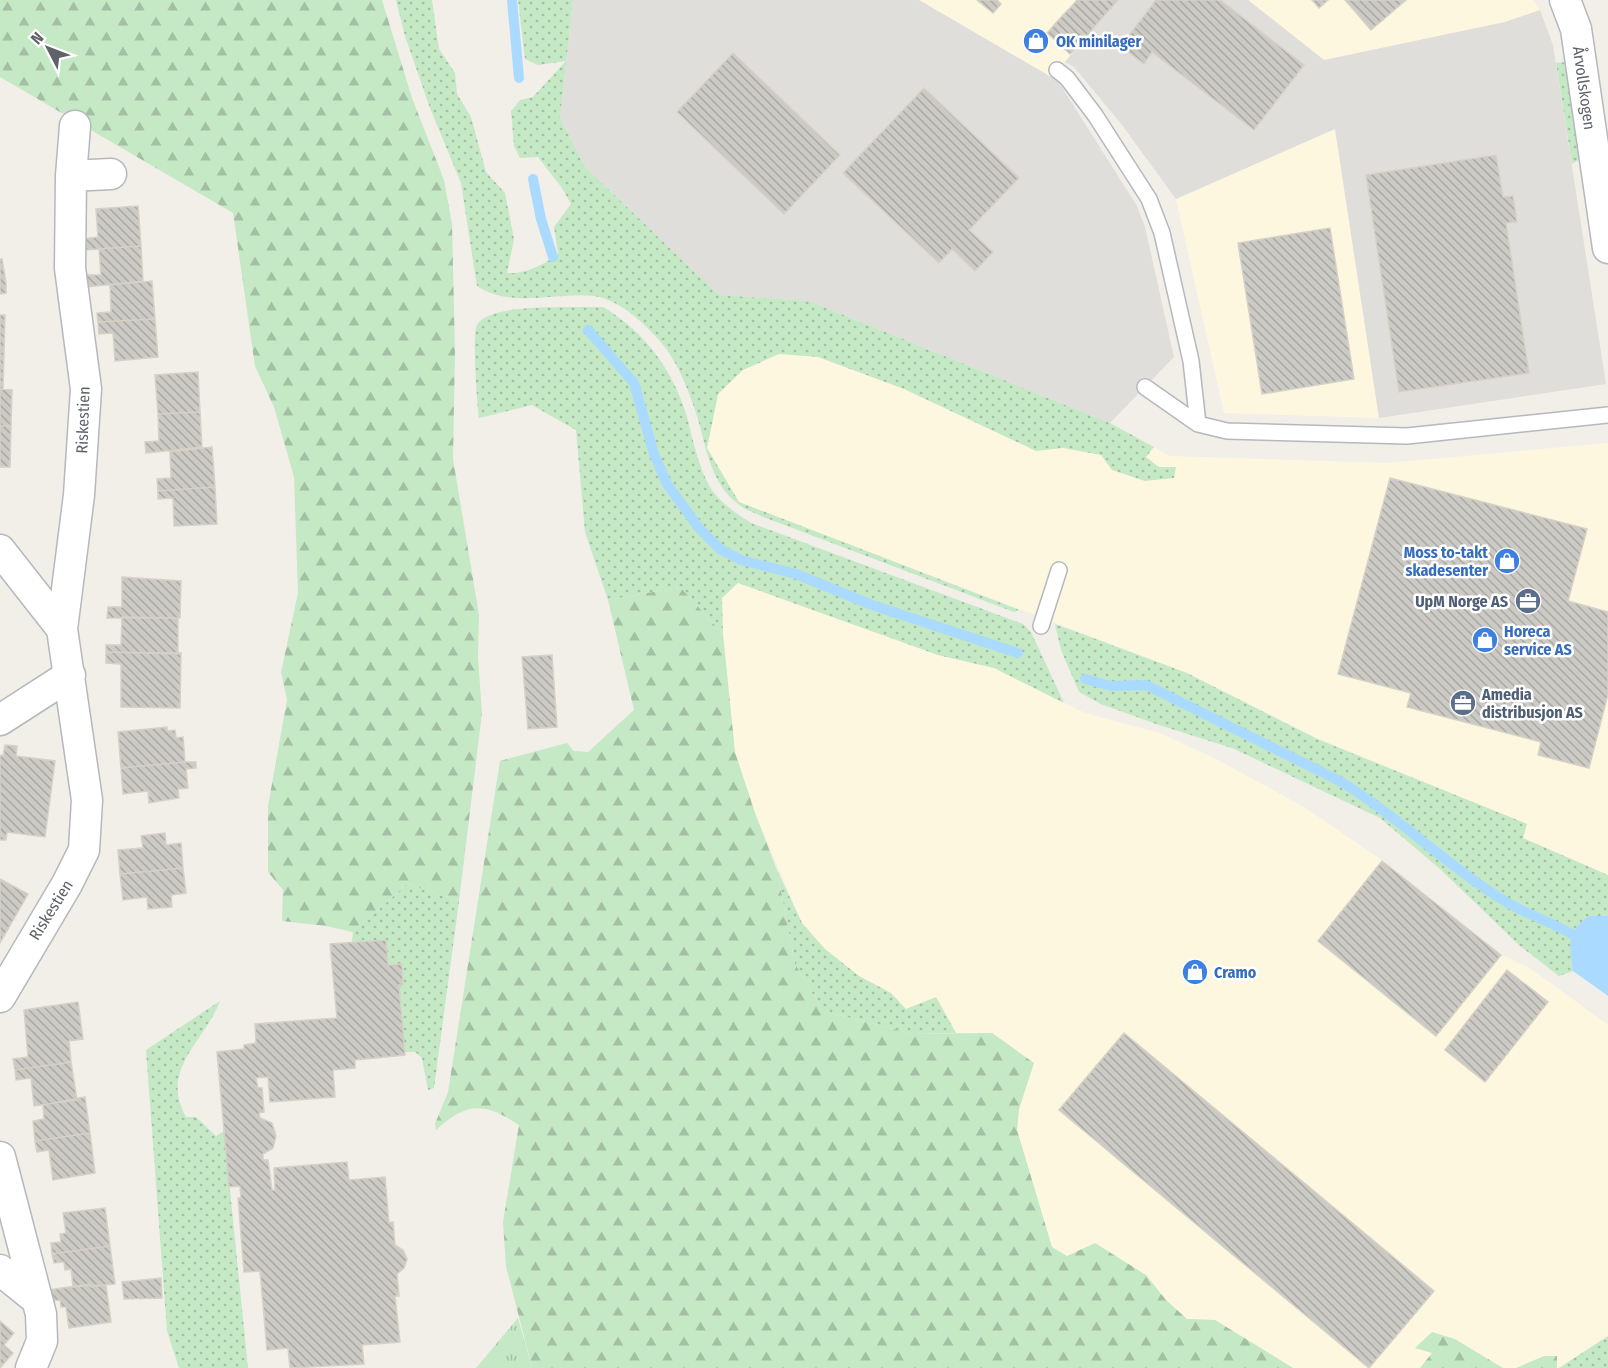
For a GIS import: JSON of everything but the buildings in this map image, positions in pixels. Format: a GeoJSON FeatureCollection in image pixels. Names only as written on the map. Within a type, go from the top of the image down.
{"type":"FeatureCollection","features":[{"type":"Feature","properties":{"kind":"street","name":"Årvollskogen"},"geometry":{"type":"LineString","coordinates":[[1564,0],[1576,29],[1608,248]]}},
{"type":"Feature","properties":{"kind":"street","name":"Riskestien"},"geometry":{"type":"LineString","coordinates":[[0,996],[67,884],[84,850],[87,800],[62,629],[79,495],[86,389],[70,268],[71,176],[75,126]]}},
{"type":"Feature","properties":{"kind":"street"},"geometry":{"type":"LineString","coordinates":[[71,176],[111,174]]}},
{"type":"Feature","properties":{"kind":"street","name":"Riskestien"},"geometry":{"type":"LineString","coordinates":[[0,550],[62,629]]}},
{"type":"Feature","properties":{"kind":"street"},"geometry":{"type":"LineString","coordinates":[[0,720],[70,675]]}},
{"type":"Feature","properties":{"kind":"street"},"geometry":{"type":"LineString","coordinates":[[0,1157],[41,1314],[42,1341],[31,1368]]}},
{"type":"Feature","properties":{"kind":"street"},"geometry":{"type":"LineString","coordinates":[[0,1270],[35,1298]]}},
{"type":"Feature","properties":{"kind":"lane"},"geometry":{"type":"LineString","coordinates":[[1058,70],[1067,78],[1095,115],[1149,199],[1162,233],[1191,361],[1198,424]]}},
{"type":"Feature","properties":{"kind":"lane"},"geometry":{"type":"LineString","coordinates":[[1145,387],[1198,424],[1227,431],[1407,436],[1608,415]]}},
{"type":"Feature","properties":{"kind":"lane"},"geometry":{"type":"LineString","coordinates":[[1041,626],[1059,570]]}},
{"type":"Feature","properties":{"kind":"shaded area"},"geometry":{"type":"Polygon","coordinates":[[[573,0],[919,0],[1058,81],[1137,206],[1145,227],[1174,357],[1110,423],[809,301],[719,295],[585,167],[560,118],[573,0]]]}},
{"type":"Feature","properties":{"kind":"shaded area","name":"OK minilager"},"geometry":{"type":"Polygon","coordinates":[[[919,0],[1118,0],[1051,77],[919,0]]]}},
{"type":"Feature","properties":{"kind":"shaded area"},"geometry":{"type":"Polygon","coordinates":[[[1118,0],[1248,0],[1324,60],[1505,22],[1540,10],[1553,45],[1606,384],[1379,418],[1335,129],[1176,199],[1122,125],[1074,67],[1065,62],[1118,0]]]}},
{"type":"Feature","properties":{"kind":"shaded area"},"geometry":{"type":"Polygon","coordinates":[[[1248,0],[1533,0],[1540,10],[1505,22],[1324,60],[1248,0]]]}},
{"type":"Feature","properties":{"kind":"shaded area"},"geometry":{"type":"Polygon","coordinates":[[[1335,129],[1379,418],[1224,413],[1176,199],[1335,129]]]}},
{"type":"Feature","properties":{"kind":"shaded area"},"geometry":{"type":"Polygon","coordinates":[[[739,296],[1110,423],[1170,456],[1387,463],[1608,443],[1608,875],[1523,838],[1527,824],[1317,738],[1187,673],[739,502],[707,448],[739,296]]]}},
{"type":"Feature","properties":{"kind":"shaded area","name":"Cramo"},"geometry":{"type":"Polygon","coordinates":[[[737,582],[938,655],[994,668],[1085,713],[1160,733],[1214,758],[1304,807],[1383,861],[1501,955],[1530,968],[1608,1025],[1608,1336],[1559,1368],[1293,1368],[1215,1320],[1187,1319],[1166,1300],[1146,1275],[1067,1256],[1052,1247],[1017,1130],[1019,1109],[1034,1063],[992,1033],[956,1033],[936,997],[906,1009],[891,993],[859,976],[825,949],[802,923],[755,813],[735,752],[723,634],[722,598],[737,582]]]}},
{"type":"Feature","properties":{"kind":"green space"},"geometry":{"type":"Polygon","coordinates":[[[0,0],[382,0],[412,98],[444,180],[452,224],[455,353],[453,459],[479,615],[478,658],[482,713],[459,901],[407,884],[353,932],[282,921],[283,890],[268,872],[268,806],[287,700],[281,672],[298,593],[294,477],[274,407],[255,366],[233,213],[0,77],[0,0]]]}},
{"type":"Feature","properties":{"kind":"green space"},"geometry":{"type":"Polygon","coordinates":[[[396,0],[432,0],[439,49],[455,73],[457,94],[471,117],[486,172],[505,193],[514,239],[507,273],[534,268],[558,253],[554,227],[571,204],[562,188],[538,157],[520,158],[514,146],[511,111],[520,100],[533,97],[566,61],[538,65],[525,59],[518,0],[573,0],[560,118],[585,167],[719,295],[809,301],[1110,423],[1154,447],[1146,457],[1159,467],[1176,467],[1174,478],[1145,481],[1112,470],[1101,455],[1063,448],[1036,451],[904,389],[818,357],[779,354],[743,370],[718,394],[707,448],[739,502],[1019,610],[1014,612],[742,507],[729,496],[717,478],[708,457],[693,404],[678,368],[652,332],[637,319],[621,306],[594,296],[505,297],[477,286],[461,183],[430,108],[405,36],[396,0]]]}},
{"type":"Feature","properties":{"kind":"green space"},"geometry":{"type":"Polygon","coordinates":[[[1565,62],[1579,146],[1578,160],[1572,164],[1556,63],[1565,62]]]}},
{"type":"Feature","properties":{"kind":"green space"},"geometry":{"type":"Polygon","coordinates":[[[603,307],[632,328],[656,354],[665,368],[681,400],[706,479],[723,503],[751,523],[1023,624],[1031,632],[1064,703],[994,668],[938,655],[738,583],[722,598],[723,634],[680,587],[608,600],[585,532],[576,430],[532,405],[479,418],[475,354],[477,325],[485,318],[498,313],[515,309],[603,307]]]}},
{"type":"Feature","properties":{"kind":"green space"},"geometry":{"type":"Polygon","coordinates":[[[680,587],[723,634],[735,752],[777,870],[795,964],[823,1011],[913,1034],[992,1033],[1034,1063],[1019,1109],[1017,1130],[1052,1247],[1067,1256],[1095,1243],[1146,1275],[1166,1300],[1187,1319],[1215,1320],[1293,1368],[532,1368],[506,1266],[503,1222],[519,1125],[496,1112],[476,1108],[457,1114],[436,1130],[435,1124],[448,1092],[500,761],[567,743],[574,751],[588,752],[634,710],[608,600],[680,587]]]}},
{"type":"Feature","properties":{"kind":"green space"},"geometry":{"type":"Polygon","coordinates":[[[1055,624],[1187,673],[1317,739],[1527,824],[1523,838],[1608,875],[1608,916],[1589,916],[1571,933],[1573,971],[1559,976],[1520,946],[1440,869],[1380,818],[1232,748],[1101,704],[1079,692],[1061,650],[1055,624]]]}},
{"type":"Feature","properties":{"kind":"green space"},"geometry":{"type":"Polygon","coordinates":[[[777,870],[802,923],[825,949],[859,976],[891,993],[906,1009],[936,997],[956,1033],[913,1034],[823,1011],[795,964],[777,870]]]}},
{"type":"Feature","properties":{"kind":"green space"},"geometry":{"type":"Polygon","coordinates":[[[407,884],[459,901],[434,1088],[428,1090],[422,1058],[415,1052],[405,1052],[399,985],[403,984],[402,964],[388,965],[385,940],[352,943],[353,932],[407,884]]]}},
{"type":"Feature","properties":{"kind":"green space"},"geometry":{"type":"Polygon","coordinates":[[[220,1001],[181,1070],[178,1084],[179,1100],[186,1117],[196,1117],[216,1136],[224,1131],[248,1368],[179,1368],[167,1331],[146,1050],[220,1001]]]}},
{"type":"Feature","properties":{"kind":"green space"},"geometry":{"type":"Polygon","coordinates":[[[518,1318],[532,1368],[476,1368],[518,1318]]]}},
{"type":"Feature","properties":{"kind":"green space"},"geometry":{"type":"Polygon","coordinates":[[[1432,1332],[1455,1339],[1503,1368],[1420,1368],[1432,1353],[1415,1348],[1432,1332]]]}},
{"type":"Feature","properties":{"kind":"green space"},"geometry":{"type":"Polygon","coordinates":[[[1608,1336],[1608,1368],[1559,1368],[1608,1336]]]}},
{"type":"Feature","properties":{"kind":"green space"},"geometry":{"type":"Polygon","coordinates":[[[1544,1356],[1557,1356],[1557,1368],[1516,1368],[1544,1356]]]}},
{"type":"Feature","properties":{"kind":"water"},"geometry":{"type":"Polygon","coordinates":[[[1589,916],[1608,916],[1608,996],[1573,971],[1571,940],[1576,928],[1589,916]]]}},
{"type":"Feature","properties":{"kind":"waterway"},"geometry":{"type":"LineString","coordinates":[[512,0],[519,78]]}},
{"type":"Feature","properties":{"kind":"waterway"},"geometry":{"type":"LineString","coordinates":[[533,179],[541,219],[553,257]]}},
{"type":"Feature","properties":{"kind":"waterway"},"geometry":{"type":"LineString","coordinates":[[588,330],[634,383],[654,454],[667,484],[699,528],[720,549],[741,560],[796,574],[872,605],[1018,653]]}},
{"type":"Feature","properties":{"kind":"waterway"},"geometry":{"type":"LineString","coordinates":[[1085,679],[1111,686],[1146,685],[1338,780],[1381,809],[1486,889],[1517,908],[1581,940]]}},
{"type":"Feature","properties":{"kind":"place","name":"OK minilager"},"geometry":{"type":"Point","coordinates":[1036,41]}},
{"type":"Feature","properties":{"kind":"place","name":"Moss to-takt skadesenter"},"geometry":{"type":"Point","coordinates":[1507,561]}},
{"type":"Feature","properties":{"kind":"place","name":"UpM Norge AS"},"geometry":{"type":"Point","coordinates":[1528,601]}},
{"type":"Feature","properties":{"kind":"place","name":"Horeca service AS"},"geometry":{"type":"Point","coordinates":[1485,640]}},
{"type":"Feature","properties":{"kind":"place","name":"Amedia distribusjon AS"},"geometry":{"type":"Point","coordinates":[1463,703]}},
{"type":"Feature","properties":{"kind":"place","name":"Cramo"},"geometry":{"type":"Point","coordinates":[1195,972]}}]}
